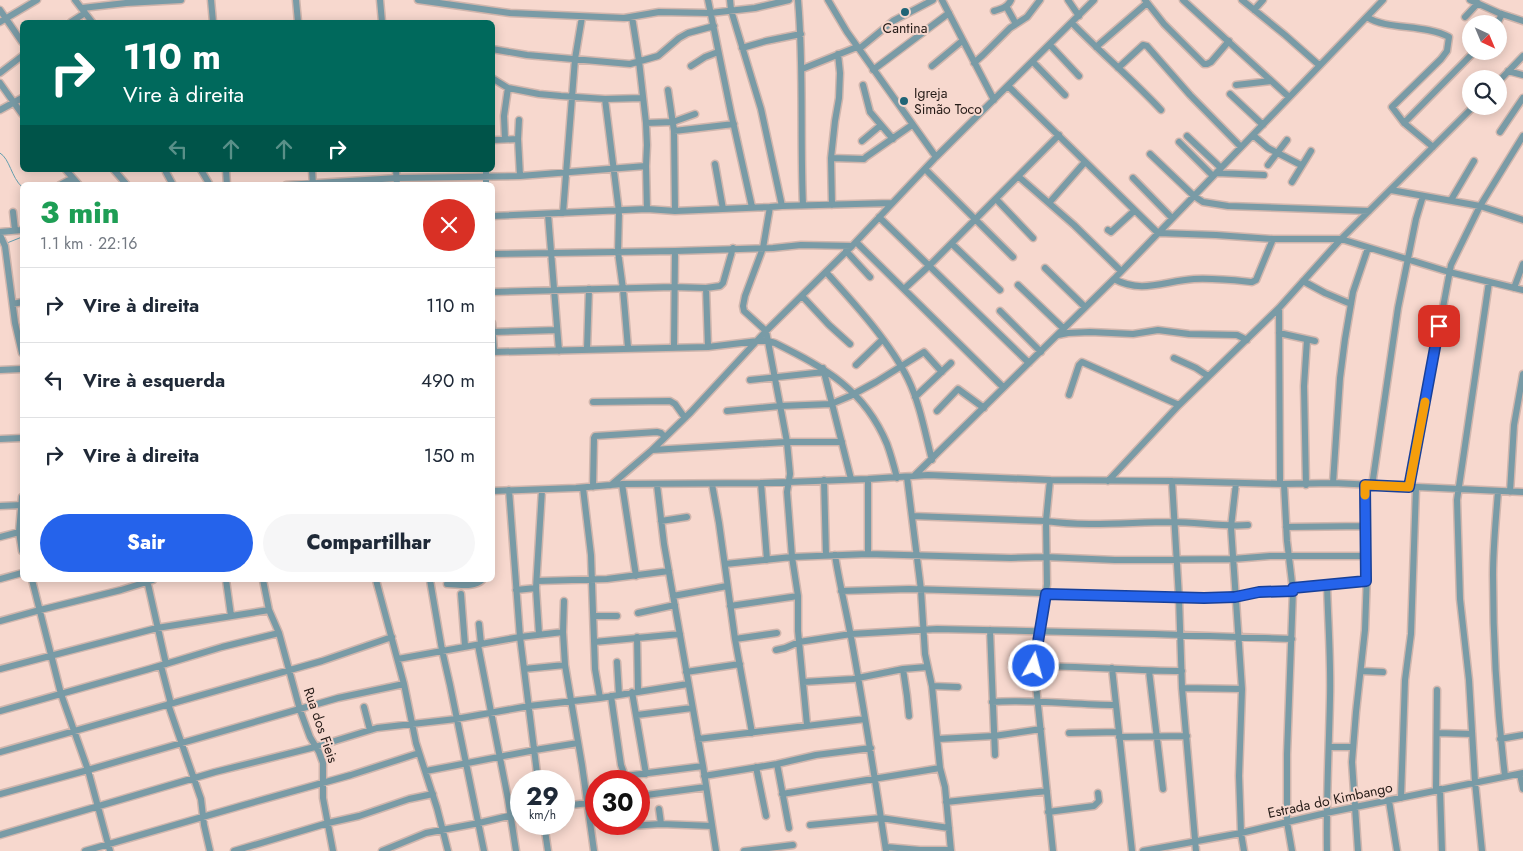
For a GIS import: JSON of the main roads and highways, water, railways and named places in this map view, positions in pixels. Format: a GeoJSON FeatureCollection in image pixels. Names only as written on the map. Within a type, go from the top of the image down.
{"type":"FeatureCollection","features":[{"type":"Feature","properties":{"kind":"waterway"},"geometry":{"type":"LineString","coordinates":[[0,153],[6,159],[20,185]]}},
{"type":"Feature","properties":{"kind":"waterway"},"geometry":{"type":"LineString","coordinates":[[7,243],[20,238]]}},
{"type":"Feature","properties":{"kind":"place","name":"Cantina"},"geometry":{"type":"Point","coordinates":[905,12]}},
{"type":"Feature","properties":{"kind":"place","name":"Igreja Simão Toco"},"geometry":{"type":"Point","coordinates":[904,101]}}]}
